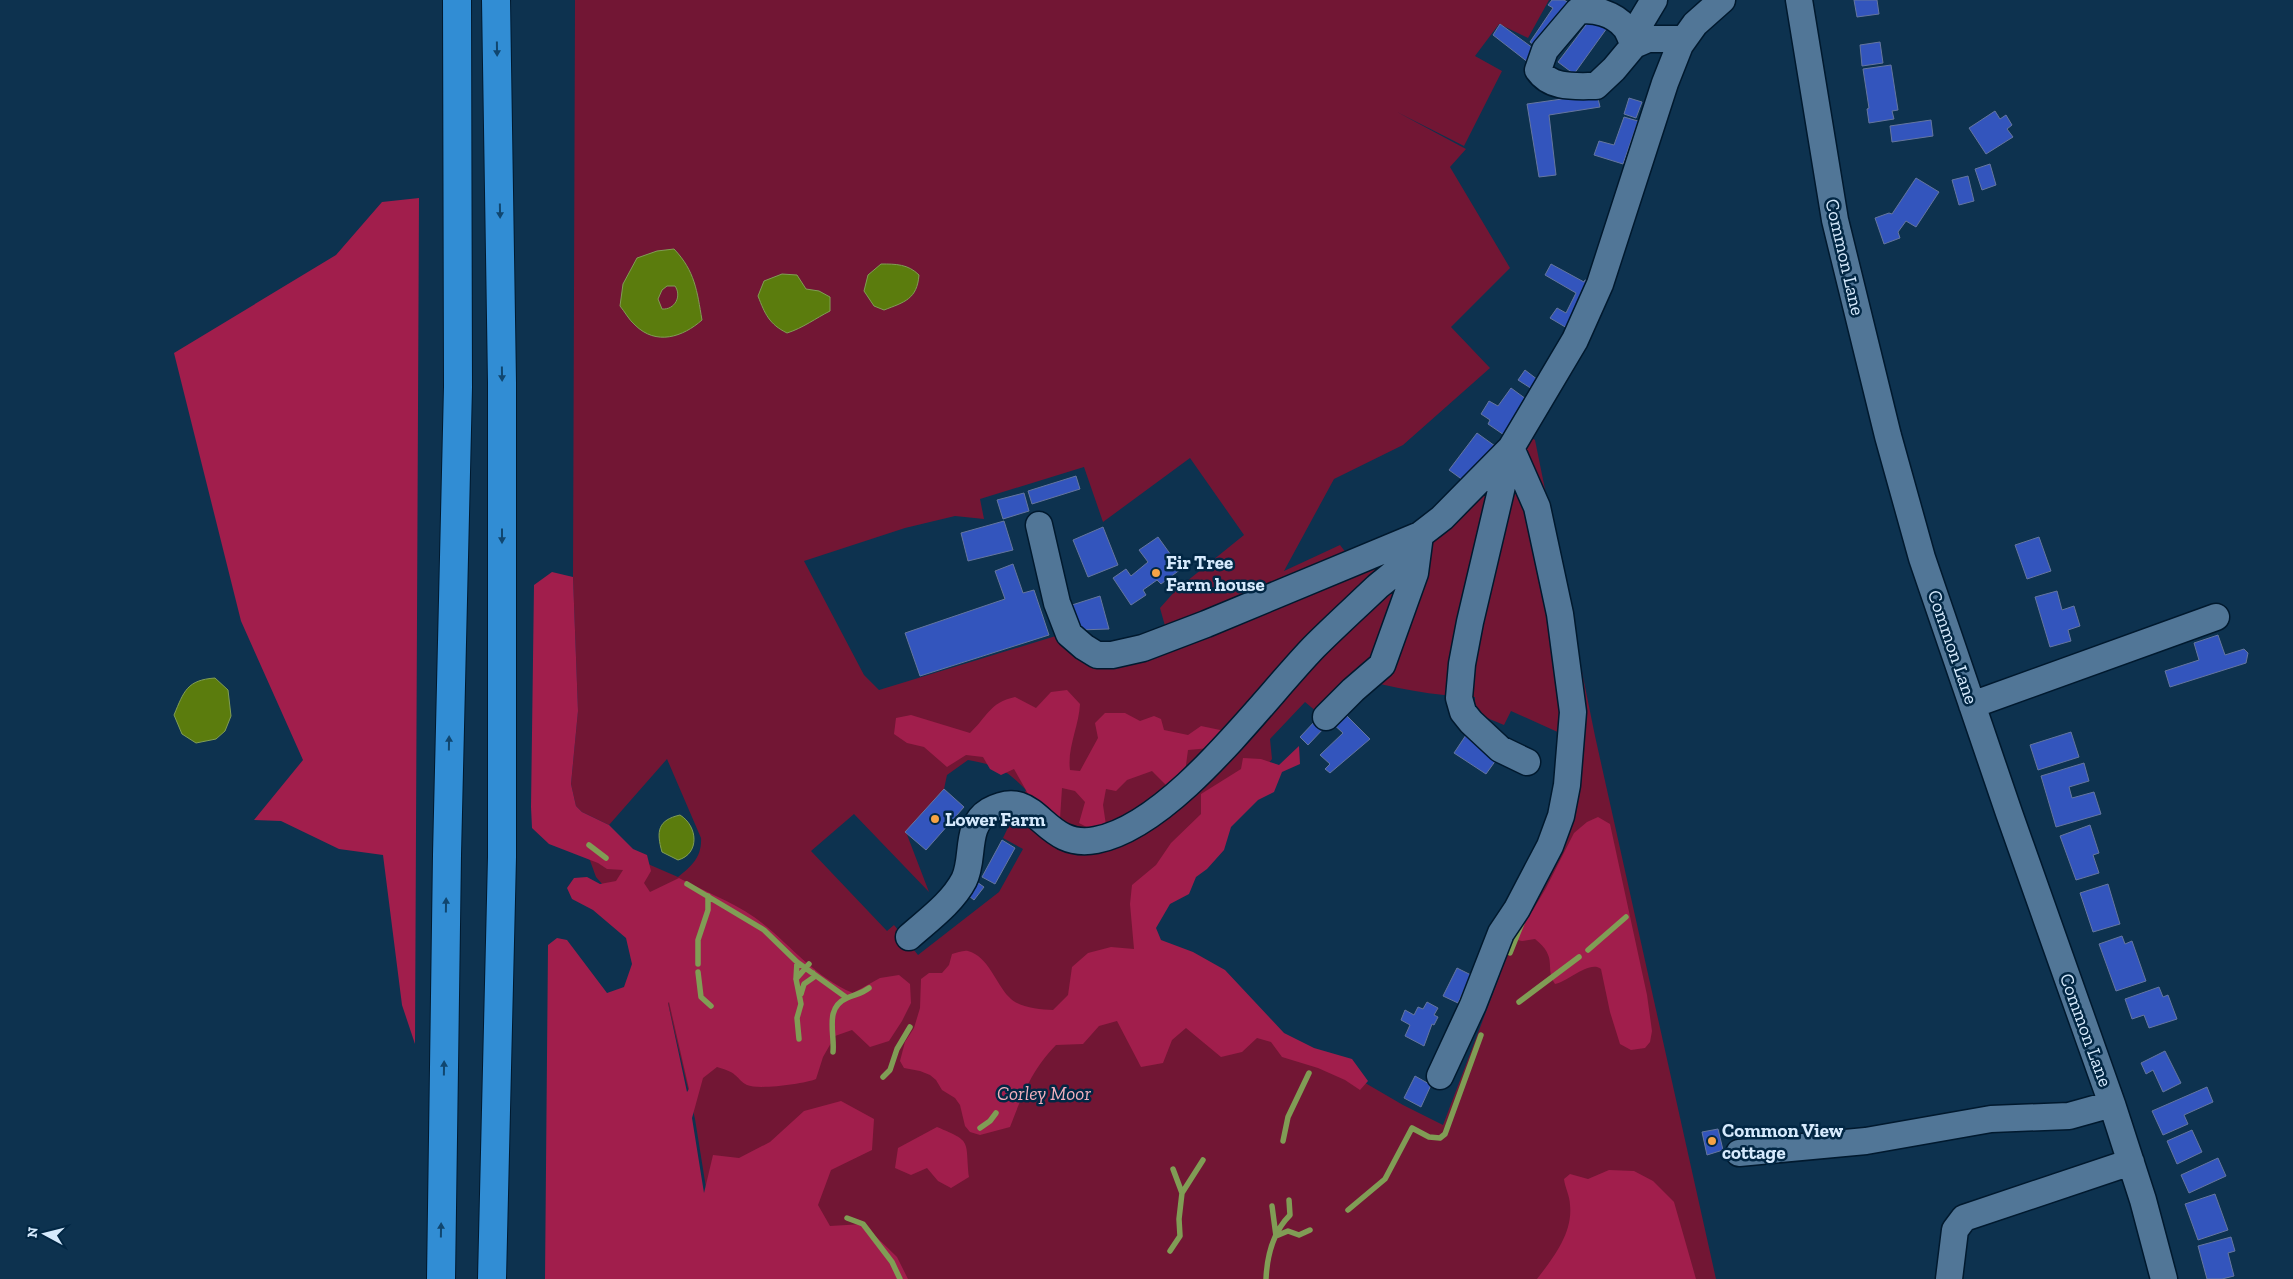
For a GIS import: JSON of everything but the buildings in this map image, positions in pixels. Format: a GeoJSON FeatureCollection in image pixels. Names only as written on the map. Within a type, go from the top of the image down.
{"type":"FeatureCollection","features":[{"type":"Feature","properties":{"kind":"highway"},"geometry":{"type":"LineString","coordinates":[[441,1279],[447,854],[458,387],[457,0]]}},
{"type":"Feature","properties":{"kind":"highway"},"geometry":{"type":"LineString","coordinates":[[492,1279],[502,856],[502,382],[496,0]]}},
{"type":"Feature","properties":{"kind":"street"},"geometry":{"type":"LineString","coordinates":[[1654,0],[1642,20],[1634,45],[1648,39],[1684,39]]}},
{"type":"Feature","properties":{"kind":"street"},"geometry":{"type":"LineString","coordinates":[[1039,525],[1055,594],[1070,634],[1084,647],[1097,655],[1112,655],[1143,648],[1206,624],[1341,566],[1420,535],[1442,518],[1511,448],[1575,340],[1600,284],[1665,83],[1680,45],[1696,24],[1722,0]]}},
{"type":"Feature","properties":{"kind":"street","name":"Common Lane"},"geometry":{"type":"LineString","coordinates":[[1800,0],[1835,220],[1888,436],[1922,558],[2112,1104],[2131,1162],[2164,1279]]}},
{"type":"Feature","properties":{"kind":"street"},"geometry":{"type":"LineString","coordinates":[[1511,448],[1470,622],[1462,664],[1459,698],[1464,712],[1471,722],[1500,749],[1527,762]]}},
{"type":"Feature","properties":{"kind":"street"},"geometry":{"type":"LineString","coordinates":[[1440,1076],[1473,1005],[1501,933],[1517,909],[1550,846],[1561,816],[1567,785],[1572,712],[1560,614],[1537,507],[1511,448]]}},
{"type":"Feature","properties":{"kind":"street"},"geometry":{"type":"LineString","coordinates":[[1326,717],[1382,665],[1416,573],[1420,535]]}},
{"type":"Feature","properties":{"kind":"street"},"geometry":{"type":"LineString","coordinates":[[909,937],[952,898],[964,879],[969,862],[973,830],[981,817],[987,812],[1004,804],[1015,803],[1025,806],[1059,835],[1075,842],[1095,840],[1119,834],[1175,795],[1231,741],[1315,646],[1402,565],[1420,535]]}},
{"type":"Feature","properties":{"kind":"street"},"geometry":{"type":"LineString","coordinates":[[1972,705],[2216,617]]}},
{"type":"Feature","properties":{"kind":"street"},"geometry":{"type":"LineString","coordinates":[[1739,1153],[1866,1141],[1991,1119],[2069,1116],[2112,1104]]}},
{"type":"Feature","properties":{"kind":"street"},"geometry":{"type":"LineString","coordinates":[[1949,1279],[1955,1230],[1964,1218],[2131,1162]]}},
{"type":"Feature","properties":{"kind":"green space","name":"Corley Moor"},"geometry":{"type":"Polygon","coordinates":[[[575,0],[1549,0],[1528,38],[1499,24],[1475,56],[1502,71],[1464,146],[1397,112],[1466,149],[1450,167],[1510,268],[1451,327],[1490,368],[1403,445],[1334,479],[1284,571],[1340,545],[1350,558],[1407,539],[1522,431],[1535,440],[1595,736],[1716,1279],[713,1279],[707,1194],[695,1119],[668,1003],[637,924],[596,877],[588,855],[604,845],[678,877],[688,869],[698,856],[701,838],[667,759],[609,825],[582,812],[576,806],[571,784],[578,711],[573,577],[575,0]],[[1190,458],[1103,522],[1084,467],[980,499],[984,519],[955,516],[905,528],[804,561],[864,675],[879,690],[1059,635],[1075,654],[1167,633],[1160,608],[1176,590],[1244,535],[1190,458]],[[1353,677],[1317,712],[1305,702],[1270,739],[1272,759],[1220,824],[1148,932],[1276,1031],[1403,1105],[1443,1125],[1500,975],[1481,966],[1546,835],[1562,734],[1511,711],[1504,725],[1475,713],[1475,697],[1414,691],[1353,677]],[[968,760],[947,775],[944,789],[906,832],[929,892],[854,814],[811,851],[887,931],[894,925],[918,955],[999,892],[1023,849],[1003,838],[1026,790],[1019,783],[1000,769],[968,760]]]}},
{"type":"Feature","properties":{"kind":"shaded area"},"geometry":{"type":"Polygon","coordinates":[[[419,198],[415,1044],[402,1005],[383,855],[339,849],[281,821],[254,820],[303,760],[241,621],[174,353],[336,255],[382,202],[419,198]]]}},
{"type":"Feature","properties":{"kind":"shaded area"},"geometry":{"type":"Polygon","coordinates":[[[674,249],[687,265],[694,282],[702,320],[686,331],[669,337],[660,337],[643,332],[633,323],[620,306],[623,284],[637,258],[657,251],[674,249]],[[667,286],[662,290],[658,299],[662,309],[671,307],[676,302],[678,294],[675,286],[667,286]]]}},
{"type":"Feature","properties":{"kind":"shaded area"},"geometry":{"type":"Polygon","coordinates":[[[881,264],[906,267],[919,275],[913,295],[904,302],[884,310],[874,306],[864,291],[868,275],[881,264]]]}},
{"type":"Feature","properties":{"kind":"shaded area"},"geometry":{"type":"Polygon","coordinates":[[[782,274],[797,275],[806,289],[819,291],[830,297],[830,311],[804,326],[787,333],[776,326],[766,313],[758,296],[764,281],[782,274]]]}},
{"type":"Feature","properties":{"kind":"shaded area"},"geometry":{"type":"Polygon","coordinates":[[[552,572],[573,577],[578,711],[571,784],[576,806],[582,812],[609,825],[633,849],[647,855],[651,871],[644,883],[650,892],[679,878],[726,901],[754,917],[825,977],[853,993],[880,978],[899,975],[910,984],[911,1003],[889,1041],[870,1047],[852,1030],[835,1036],[823,1057],[816,1079],[792,1084],[771,1087],[753,1086],[745,1084],[731,1072],[717,1067],[703,1078],[692,1118],[704,1193],[713,1155],[739,1158],[770,1142],[804,1111],[841,1101],[874,1119],[872,1150],[831,1170],[818,1205],[830,1226],[863,1224],[897,1257],[908,1279],[545,1279],[548,945],[557,938],[567,940],[607,993],[624,987],[632,964],[626,938],[593,910],[572,899],[567,888],[574,878],[587,877],[600,884],[616,881],[623,870],[607,869],[598,863],[549,844],[532,828],[534,585],[552,572]],[[669,1002],[687,1092],[689,1089],[669,1002]]]}},
{"type":"Feature","properties":{"kind":"shaded area"},"geometry":{"type":"Polygon","coordinates":[[[215,678],[228,690],[231,716],[225,731],[216,739],[196,743],[182,734],[174,715],[184,693],[192,684],[215,678]]]}},
{"type":"Feature","properties":{"kind":"shaded area"},"geometry":{"type":"Polygon","coordinates":[[[1067,690],[1080,704],[1070,754],[1070,770],[1080,771],[1098,738],[1095,723],[1105,713],[1125,713],[1140,721],[1154,716],[1161,719],[1164,730],[1188,735],[1201,726],[1225,731],[1221,747],[1188,750],[1184,780],[1166,785],[1152,771],[1127,780],[1116,791],[1106,789],[1103,805],[1106,825],[1096,832],[1079,823],[1085,802],[1075,791],[1062,788],[1060,819],[1031,799],[1014,769],[1001,775],[990,769],[983,757],[966,755],[947,767],[924,747],[907,743],[894,734],[896,718],[911,715],[970,733],[994,707],[1006,700],[1015,697],[1036,708],[1051,692],[1067,690]]]}},
{"type":"Feature","properties":{"kind":"shaded area"},"geometry":{"type":"Polygon","coordinates":[[[1299,746],[1300,764],[1282,772],[1274,792],[1258,800],[1231,827],[1224,850],[1207,869],[1196,877],[1189,894],[1170,904],[1156,928],[1161,940],[1193,952],[1225,970],[1284,1033],[1314,1048],[1352,1059],[1368,1081],[1360,1090],[1345,1080],[1318,1068],[1282,1057],[1271,1042],[1257,1038],[1242,1052],[1221,1057],[1186,1028],[1172,1040],[1163,1063],[1141,1067],[1117,1021],[1099,1026],[1083,1044],[1056,1045],[1034,1074],[1010,1127],[980,1135],[970,1132],[965,1126],[960,1105],[955,1098],[942,1090],[936,1080],[920,1071],[904,1068],[900,1061],[905,1042],[914,1028],[920,1008],[921,979],[929,973],[942,973],[949,965],[952,954],[968,951],[981,958],[1013,1001],[1030,1007],[1053,1010],[1068,995],[1072,967],[1088,953],[1111,947],[1134,949],[1130,904],[1132,885],[1156,865],[1171,843],[1201,814],[1201,794],[1241,769],[1243,758],[1261,759],[1279,765],[1299,746]]]}},
{"type":"Feature","properties":{"kind":"shaded area"},"geometry":{"type":"Polygon","coordinates":[[[680,815],[690,826],[694,839],[690,852],[678,860],[662,852],[659,832],[663,823],[680,815]]]}},
{"type":"Feature","properties":{"kind":"shaded area"},"geometry":{"type":"Polygon","coordinates":[[[1598,817],[1610,824],[1647,995],[1652,1031],[1650,1042],[1645,1048],[1631,1050],[1620,1044],[1610,1012],[1601,969],[1591,967],[1555,984],[1552,978],[1549,957],[1542,946],[1535,939],[1522,941],[1513,939],[1513,932],[1533,910],[1574,833],[1587,822],[1598,817]]]}},
{"type":"Feature","properties":{"kind":"shaded area"},"geometry":{"type":"Polygon","coordinates":[[[937,1127],[957,1136],[962,1140],[967,1149],[969,1177],[951,1188],[938,1181],[927,1168],[911,1175],[895,1168],[898,1148],[937,1127]]]}},
{"type":"Feature","properties":{"kind":"shaded area"},"geometry":{"type":"Polygon","coordinates":[[[1609,1170],[1634,1171],[1653,1181],[1674,1202],[1696,1279],[1537,1279],[1561,1245],[1568,1225],[1570,1202],[1564,1179],[1570,1174],[1588,1179],[1609,1170]]]}},
{"type":"Feature","properties":{"kind":"waterway"},"geometry":{"type":"LineString","coordinates":[[589,845],[606,858]]}},
{"type":"Feature","properties":{"kind":"waterway"},"geometry":{"type":"LineString","coordinates":[[687,884],[764,930],[797,962],[847,998]]}},
{"type":"Feature","properties":{"kind":"waterway"},"geometry":{"type":"LineString","coordinates":[[698,964],[698,940],[708,910],[708,896]]}},
{"type":"Feature","properties":{"kind":"waterway"},"geometry":{"type":"LineString","coordinates":[[1588,950],[1626,917]]}},
{"type":"Feature","properties":{"kind":"waterway"},"geometry":{"type":"LineString","coordinates":[[1510,953],[1522,923]]}},
{"type":"Feature","properties":{"kind":"waterway"},"geometry":{"type":"LineString","coordinates":[[1519,1002],[1579,957]]}},
{"type":"Feature","properties":{"kind":"waterway"},"geometry":{"type":"LineString","coordinates":[[797,962],[796,979],[801,1004],[797,1018],[799,1039]]}},
{"type":"Feature","properties":{"kind":"waterway"},"geometry":{"type":"LineString","coordinates":[[796,979],[809,964]]}},
{"type":"Feature","properties":{"kind":"waterway"},"geometry":{"type":"LineString","coordinates":[[698,972],[701,997],[711,1006]]}},
{"type":"Feature","properties":{"kind":"waterway"},"geometry":{"type":"LineString","coordinates":[[801,994],[804,984],[814,977],[813,973]]}},
{"type":"Feature","properties":{"kind":"waterway"},"geometry":{"type":"LineString","coordinates":[[833,1052],[832,1022],[835,1008],[840,1002],[869,988]]}},
{"type":"Feature","properties":{"kind":"waterway"},"geometry":{"type":"LineString","coordinates":[[883,1077],[890,1070],[897,1049],[910,1027]]}},
{"type":"Feature","properties":{"kind":"waterway"},"geometry":{"type":"LineString","coordinates":[[1348,1210],[1385,1179],[1412,1128],[1429,1137],[1440,1138],[1445,1134],[1481,1035]]}},
{"type":"Feature","properties":{"kind":"waterway"},"geometry":{"type":"LineString","coordinates":[[1283,1141],[1288,1117],[1309,1073]]}},
{"type":"Feature","properties":{"kind":"waterway"},"geometry":{"type":"LineString","coordinates":[[980,1128],[990,1121],[996,1113]]}},
{"type":"Feature","properties":{"kind":"waterway"},"geometry":{"type":"LineString","coordinates":[[1182,1193],[1203,1160]]}},
{"type":"Feature","properties":{"kind":"waterway"},"geometry":{"type":"LineString","coordinates":[[1170,1251],[1180,1236],[1179,1219],[1182,1193],[1173,1169]]}},
{"type":"Feature","properties":{"kind":"waterway"},"geometry":{"type":"LineString","coordinates":[[1266,1279],[1272,1245],[1279,1229],[1290,1215],[1289,1200]]}},
{"type":"Feature","properties":{"kind":"waterway"},"geometry":{"type":"LineString","coordinates":[[1272,1206],[1276,1236],[1288,1231],[1299,1235],[1310,1230]]}},
{"type":"Feature","properties":{"kind":"waterway"},"geometry":{"type":"LineString","coordinates":[[847,1218],[863,1224],[892,1262],[900,1279]]}},
{"type":"Feature","properties":{"kind":"place","name":"Fir Tree Farm house"},"geometry":{"type":"Point","coordinates":[1156,573]}},
{"type":"Feature","properties":{"kind":"place","name":"Lower Farm"},"geometry":{"type":"Point","coordinates":[935,819]}},
{"type":"Feature","properties":{"kind":"place","name":"Common View cottage"},"geometry":{"type":"Point","coordinates":[1712,1141]}}]}
